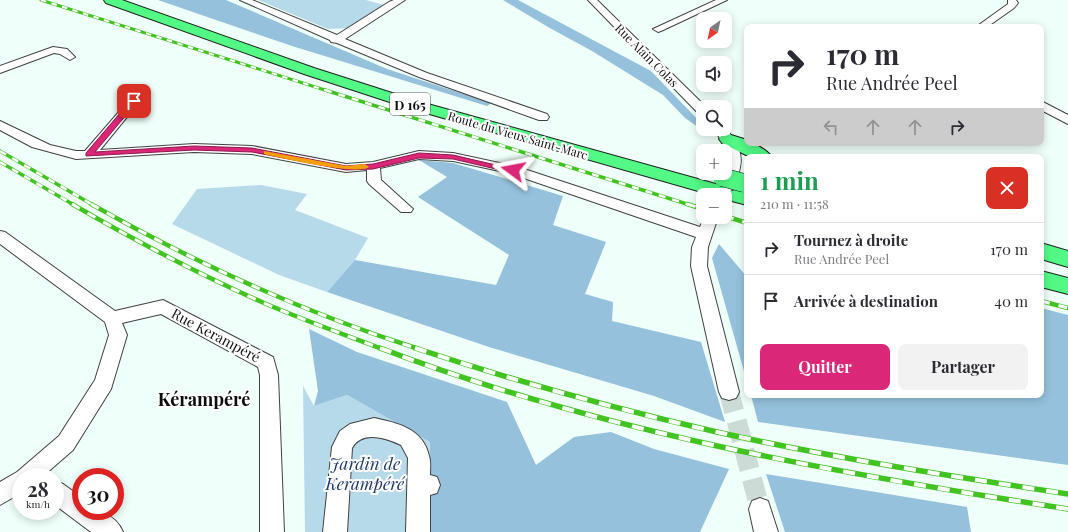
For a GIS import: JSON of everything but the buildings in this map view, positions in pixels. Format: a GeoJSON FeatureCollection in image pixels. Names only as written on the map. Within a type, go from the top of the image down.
{"type":"FeatureCollection","features":[{"type":"Feature","properties":{"kind":"highway","name":"Route du Vieux Saint-Marc"},"geometry":{"type":"LineString","coordinates":[[110,0],[411,104],[730,185]]}},
{"type":"Feature","properties":{"kind":"highway","name":"Route du Vieux Saint-Marc"},"geometry":{"type":"LineString","coordinates":[[140,0],[326,64],[406,89],[696,170]]}},
{"type":"Feature","properties":{"kind":"highway"},"geometry":{"type":"LineString","coordinates":[[727,136],[744,146]]}},
{"type":"Feature","properties":{"kind":"highway"},"geometry":{"type":"LineString","coordinates":[[744,146],[758,154]]}},
{"type":"Feature","properties":{"kind":"highway"},"geometry":{"type":"LineString","coordinates":[[1044,252],[1068,259]]}},
{"type":"Feature","properties":{"kind":"highway"},"geometry":{"type":"LineString","coordinates":[[1044,262],[1068,267]]}},
{"type":"Feature","properties":{"kind":"highway"},"geometry":{"type":"LineString","coordinates":[[1044,280],[1068,286]]}},
{"type":"Feature","properties":{"kind":"street","name":"Route du Vieux Saint-Marc"},"geometry":{"type":"LineString","coordinates":[[244,0],[335,40],[423,75],[543,116]]}},
{"type":"Feature","properties":{"kind":"street"},"geometry":{"type":"LineString","coordinates":[[335,40],[356,29],[387,7],[401,0]]}},
{"type":"Feature","properties":{"kind":"street","name":"Rue Alain Colas"},"geometry":{"type":"LineString","coordinates":[[592,0],[696,104]]}},
{"type":"Feature","properties":{"kind":"street"},"geometry":{"type":"LineString","coordinates":[[658,29],[723,0]]}},
{"type":"Feature","properties":{"kind":"street"},"geometry":{"type":"LineString","coordinates":[[985,24],[1011,6],[1013,3],[1012,0]]}},
{"type":"Feature","properties":{"kind":"street"},"geometry":{"type":"LineString","coordinates":[[0,70],[53,50],[63,51],[70,57]]}},
{"type":"Feature","properties":{"kind":"street"},"geometry":{"type":"LineString","coordinates":[[89,154],[134,101]]}},
{"type":"Feature","properties":{"kind":"street"},"geometry":{"type":"LineString","coordinates":[[1044,107],[1068,120]]}},
{"type":"Feature","properties":{"kind":"street"},"geometry":{"type":"LineString","coordinates":[[0,125],[16,136],[61,153],[89,154],[194,148],[252,150],[346,168],[373,166],[419,155],[453,157],[513,170],[704,234]]}},
{"type":"Feature","properties":{"kind":"street"},"geometry":{"type":"LineString","coordinates":[[725,136],[734,149],[736,159],[730,185]]}},
{"type":"Feature","properties":{"kind":"street"},"geometry":{"type":"LineString","coordinates":[[373,166],[374,181],[406,209]]}},
{"type":"Feature","properties":{"kind":"street"},"geometry":{"type":"LineString","coordinates":[[708,224],[700,247],[699,266],[730,392]]}},
{"type":"Feature","properties":{"kind":"street"},"geometry":{"type":"LineString","coordinates":[[0,236],[112,318],[118,336],[104,383],[66,443],[38,468]]}},
{"type":"Feature","properties":{"kind":"street","name":"Rue Kerampéré"},"geometry":{"type":"LineString","coordinates":[[112,318],[163,307],[266,362],[269,375],[272,532]]}},
{"type":"Feature","properties":{"kind":"street"},"geometry":{"type":"LineString","coordinates":[[335,532],[342,475],[342,447],[346,438],[356,430],[374,427],[394,432],[408,438],[419,456],[424,485],[418,532]]}},
{"type":"Feature","properties":{"kind":"street"},"geometry":{"type":"LineString","coordinates":[[0,494],[12,487]]}},
{"type":"Feature","properties":{"kind":"street"},"geometry":{"type":"LineString","coordinates":[[760,509],[766,532]]}},
{"type":"Feature","properties":{"kind":"street"},"geometry":{"type":"LineString","coordinates":[[94,520],[111,532]]}},
{"type":"Feature","properties":{"kind":"green space"},"geometry":{"type":"Polygon","coordinates":[[[258,0],[366,0],[384,5],[350,28],[328,29],[258,0]]]}},
{"type":"Feature","properties":{"kind":"green space"},"geometry":{"type":"Polygon","coordinates":[[[261,185],[307,194],[295,210],[368,238],[355,260],[327,292],[279,275],[172,224],[197,189],[261,185]]]}},
{"type":"Feature","properties":{"kind":"green space","name":"Jardin de Kerampéré"},"geometry":{"type":"Polygon","coordinates":[[[303,386],[314,406],[347,395],[430,442],[426,532],[305,532],[303,386]]]}},
{"type":"Feature","properties":{"kind":"shaded area"},"geometry":{"type":"Polygon","coordinates":[[[158,0],[226,0],[387,69],[491,103],[487,106],[292,46],[158,0]]]}},
{"type":"Feature","properties":{"kind":"shaded area"},"geometry":{"type":"Polygon","coordinates":[[[503,0],[518,0],[651,71],[696,118],[696,126],[685,118],[663,95],[592,51],[503,0]]]}},
{"type":"Feature","properties":{"kind":"shaded area"},"geometry":{"type":"Polygon","coordinates":[[[419,160],[453,163],[563,196],[553,225],[606,242],[585,294],[613,302],[612,321],[701,342],[725,422],[654,396],[489,347],[327,292],[355,260],[496,285],[509,255],[418,197],[447,177],[419,160]]]}},
{"type":"Feature","properties":{"kind":"shaded area"},"geometry":{"type":"Polygon","coordinates":[[[719,244],[744,273],[744,371],[712,258],[719,244]]]}},
{"type":"Feature","properties":{"kind":"shaded area"},"geometry":{"type":"Polygon","coordinates":[[[1044,309],[1068,315],[1068,465],[758,422],[752,398],[1044,398],[1044,309]]]}},
{"type":"Feature","properties":{"kind":"shaded area"},"geometry":{"type":"Polygon","coordinates":[[[309,329],[357,352],[507,402],[536,465],[574,437],[611,432],[654,449],[729,469],[700,532],[422,532],[428,501],[430,442],[347,395],[314,406],[318,391],[309,329]]]}},
{"type":"Feature","properties":{"kind":"shaded area"},"geometry":{"type":"Polygon","coordinates":[[[766,474],[967,507],[971,532],[785,532],[766,474]]]}},
{"type":"Feature","properties":{"kind":"tunnel"},"geometry":{"type":"LineString","coordinates":[[729,392],[760,509]]}},
{"type":"Feature","properties":{"kind":"railway"},"geometry":{"type":"LineString","coordinates":[[41,0],[328,91]]}},
{"type":"Feature","properties":{"kind":"railway"},"geometry":{"type":"LineString","coordinates":[[325,90],[690,205]]}},
{"type":"Feature","properties":{"kind":"railway"},"geometry":{"type":"LineString","coordinates":[[0,151],[93,205]]}},
{"type":"Feature","properties":{"kind":"railway"},"geometry":{"type":"LineString","coordinates":[[0,162],[74,205]]}},
{"type":"Feature","properties":{"kind":"railway"},"geometry":{"type":"LineString","coordinates":[[72,204],[166,256],[239,292],[293,315],[382,349]]}},
{"type":"Feature","properties":{"kind":"railway"},"geometry":{"type":"LineString","coordinates":[[91,204],[130,226],[251,285],[334,319],[419,349]]}},
{"type":"Feature","properties":{"kind":"railway"},"geometry":{"type":"LineString","coordinates":[[687,204],[696,207]]}},
{"type":"Feature","properties":{"kind":"railway"},"geometry":{"type":"LineString","coordinates":[[732,218],[744,222]]}},
{"type":"Feature","properties":{"kind":"railway"},"geometry":{"type":"LineString","coordinates":[[1044,302],[1068,308]]}},
{"type":"Feature","properties":{"kind":"railway"},"geometry":{"type":"LineString","coordinates":[[380,348],[463,378],[548,404],[633,426],[806,464],[1068,509]]}},
{"type":"Feature","properties":{"kind":"railway"},"geometry":{"type":"LineString","coordinates":[[415,348],[565,394],[717,432],[848,458],[1068,494]]}},
{"type":"Feature","properties":{"kind":"slow traffic"},"geometry":{"type":"LineString","coordinates":[[267,153],[346,168],[365,167]]}},
{"type":"Feature","properties":{"kind":"district","name":"Kérampéré"},"geometry":{"type":"Point","coordinates":[204,399]}},
{"type":"Feature","properties":{"kind":"route"},"geometry":{"type":"LineString","coordinates":[[134,101],[89,154],[194,148],[252,150],[346,168],[373,166],[419,155],[453,157],[513,170]]}}]}
